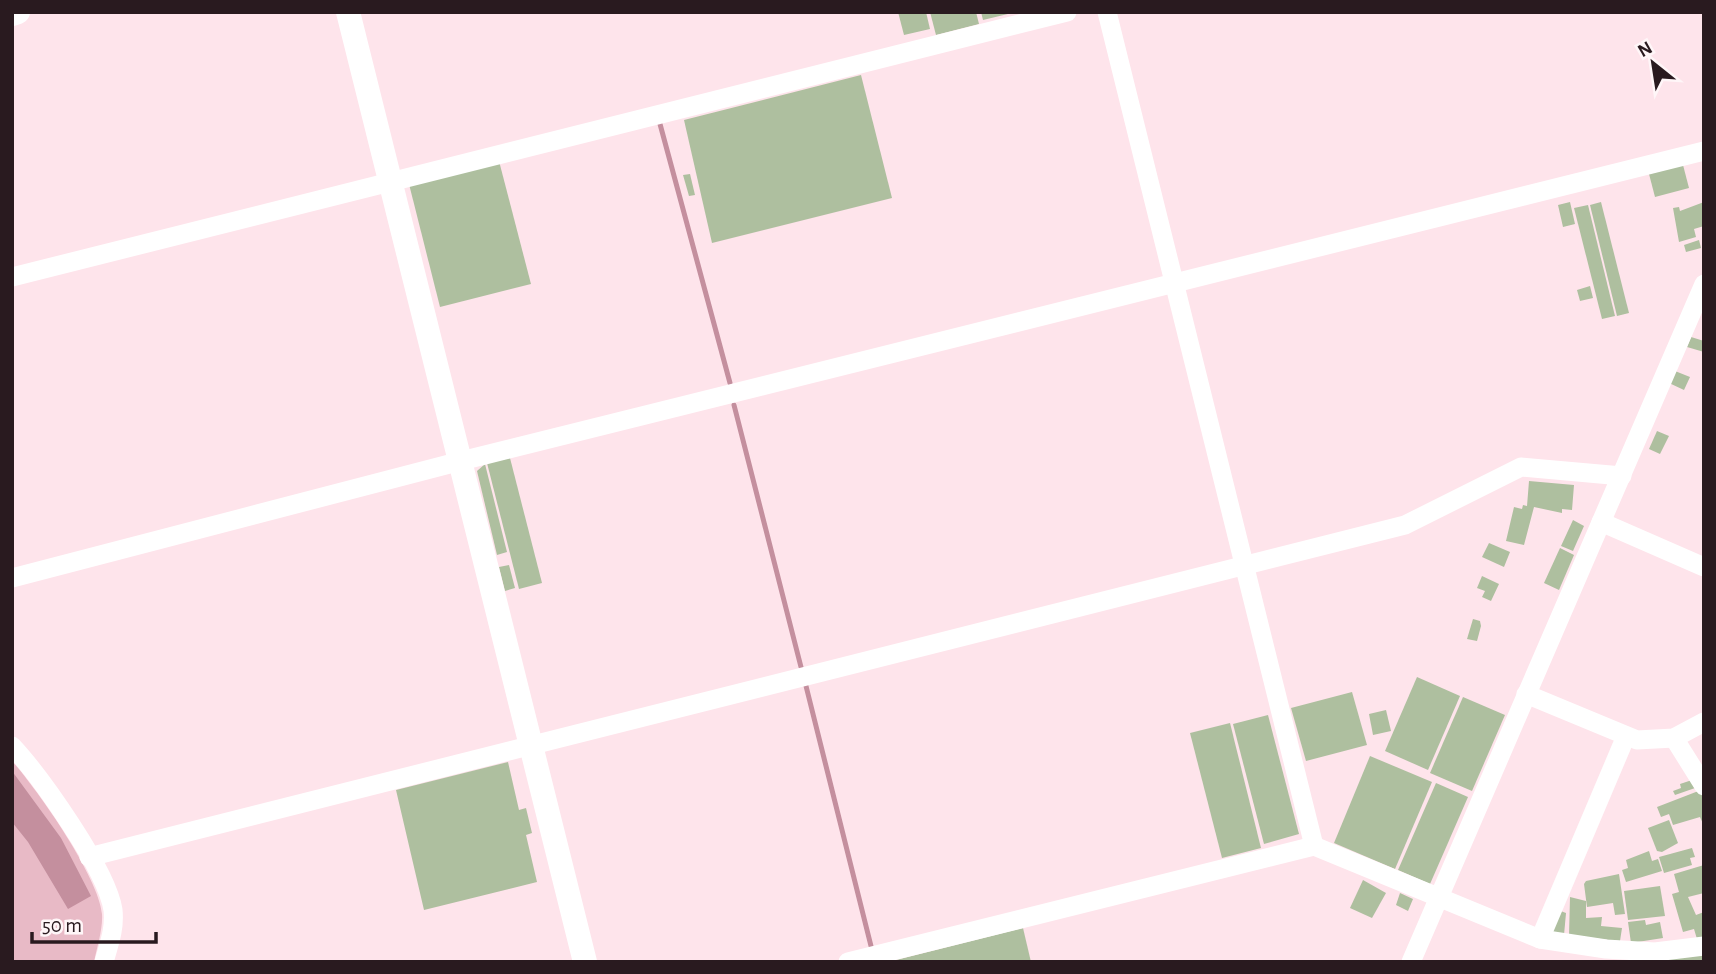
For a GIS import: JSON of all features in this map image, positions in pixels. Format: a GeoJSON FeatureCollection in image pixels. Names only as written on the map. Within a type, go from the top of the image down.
{"type":"FeatureCollection","features":[{"type":"Feature","properties":{"kind":"street"},"geometry":{"type":"LineString","coordinates":[[12,14],[18,12]]}},
{"type":"Feature","properties":{"kind":"street"},"geometry":{"type":"LineString","coordinates":[[348,12],[585,962]]}},
{"type":"Feature","properties":{"kind":"street"},"geometry":{"type":"LineString","coordinates":[[12,277],[1067,12]]}},
{"type":"Feature","properties":{"kind":"street"},"geometry":{"type":"LineString","coordinates":[[1107,12],[1314,846]]}},
{"type":"Feature","properties":{"kind":"street"},"geometry":{"type":"LineString","coordinates":[[12,578],[461,461],[1704,151]]}},
{"type":"Feature","properties":{"kind":"street"},"geometry":{"type":"LineString","coordinates":[[1411,962],[1601,522],[1698,315],[1704,284]]}},
{"type":"Feature","properties":{"kind":"street"},"geometry":{"type":"LineString","coordinates":[[89,857],[1405,525],[1521,467],[1622,476]]}},
{"type":"Feature","properties":{"kind":"street"},"geometry":{"type":"LineString","coordinates":[[1601,522],[1704,567]]}},
{"type":"Feature","properties":{"kind":"street"},"geometry":{"type":"LineString","coordinates":[[1525,694],[1626,736],[1662,741],[1674,738],[1704,722]]}},
{"type":"Feature","properties":{"kind":"street"},"geometry":{"type":"LineString","coordinates":[[1540,939],[1626,736]]}},
{"type":"Feature","properties":{"kind":"street"},"geometry":{"type":"LineString","coordinates":[[1674,738],[1704,786]]}},
{"type":"Feature","properties":{"kind":"street"},"geometry":{"type":"LineString","coordinates":[[12,746],[62,811],[89,857],[113,914],[112,936],[104,962]]}},
{"type":"Feature","properties":{"kind":"street"},"geometry":{"type":"LineString","coordinates":[[848,962],[1314,846],[1540,939],[1605,956],[1704,946]]}},
{"type":"Feature","properties":{"kind":"shaded area"},"geometry":{"type":"Polygon","coordinates":[[[12,761],[65,834],[90,878],[102,914],[94,962],[12,962],[12,761]]]}},
{"type":"Feature","properties":{"kind":"shaded area"},"geometry":{"type":"Polygon","coordinates":[[[12,771],[61,838],[91,896],[68,909],[28,842],[12,822],[12,771]]]}},
{"type":"Feature","properties":{"kind":"building"},"geometry":{"type":"Polygon","coordinates":[[[898,12],[926,12],[930,29],[904,35],[898,12]]]}},
{"type":"Feature","properties":{"kind":"building"},"geometry":{"type":"Polygon","coordinates":[[[930,12],[976,12],[979,24],[936,35],[930,12]]]}},
{"type":"Feature","properties":{"kind":"building"},"geometry":{"type":"Polygon","coordinates":[[[981,12],[1012,12],[1012,13],[983,20],[981,12]]]}},
{"type":"Feature","properties":{"kind":"building"},"geometry":{"type":"Polygon","coordinates":[[[861,75],[892,198],[712,243],[684,120],[861,75]]]}},
{"type":"Feature","properties":{"kind":"building"},"geometry":{"type":"Polygon","coordinates":[[[499,161],[531,284],[440,307],[409,184],[499,161]]]}},
{"type":"Feature","properties":{"kind":"building"},"geometry":{"type":"Polygon","coordinates":[[[1683,165],[1689,188],[1655,197],[1649,174],[1683,165]]]}},
{"type":"Feature","properties":{"kind":"building"},"geometry":{"type":"Polygon","coordinates":[[[690,174],[695,195],[689,196],[683,175],[690,174]]]}},
{"type":"Feature","properties":{"kind":"building"},"geometry":{"type":"Polygon","coordinates":[[[1570,202],[1575,224],[1563,227],[1558,205],[1570,202]]]}},
{"type":"Feature","properties":{"kind":"building"},"geometry":{"type":"Polygon","coordinates":[[[1601,202],[1629,313],[1617,316],[1590,205],[1601,202]]]}},
{"type":"Feature","properties":{"kind":"building"},"geometry":{"type":"Polygon","coordinates":[[[1704,202],[1704,226],[1694,229],[1696,237],[1679,242],[1673,208],[1679,207],[1680,211],[1704,202]]]}},
{"type":"Feature","properties":{"kind":"building"},"geometry":{"type":"Polygon","coordinates":[[[1588,205],[1615,316],[1602,319],[1574,208],[1588,205]]]}},
{"type":"Feature","properties":{"kind":"building"},"geometry":{"type":"Polygon","coordinates":[[[1699,240],[1701,248],[1686,252],[1684,245],[1699,240]]]}},
{"type":"Feature","properties":{"kind":"building"},"geometry":{"type":"Polygon","coordinates":[[[1590,286],[1593,298],[1580,301],[1577,290],[1590,286]]]}},
{"type":"Feature","properties":{"kind":"building"},"geometry":{"type":"Polygon","coordinates":[[[1691,337],[1704,341],[1704,352],[1687,347],[1691,337]]]}},
{"type":"Feature","properties":{"kind":"building"},"geometry":{"type":"Polygon","coordinates":[[[1675,371],[1690,377],[1684,390],[1669,383],[1675,371]]]}},
{"type":"Feature","properties":{"kind":"building"},"geometry":{"type":"Polygon","coordinates":[[[1657,431],[1669,436],[1660,454],[1649,449],[1657,431]]]}},
{"type":"Feature","properties":{"kind":"building"},"geometry":{"type":"Polygon","coordinates":[[[510,458],[542,583],[519,589],[487,463],[510,458]]]}},
{"type":"Feature","properties":{"kind":"building"},"geometry":{"type":"Polygon","coordinates":[[[485,464],[507,552],[497,555],[477,471],[485,464]]]}},
{"type":"Feature","properties":{"kind":"building"},"geometry":{"type":"Polygon","coordinates":[[[1529,481],[1574,485],[1572,510],[1562,509],[1562,513],[1534,507],[1524,545],[1506,541],[1514,507],[1522,509],[1523,505],[1527,506],[1529,481]]]}},
{"type":"Feature","properties":{"kind":"building"},"geometry":{"type":"Polygon","coordinates":[[[1573,520],[1584,526],[1573,551],[1561,546],[1573,520]]]}},
{"type":"Feature","properties":{"kind":"building"},"geometry":{"type":"Polygon","coordinates":[[[1489,543],[1510,552],[1504,567],[1482,557],[1489,543]]]}},
{"type":"Feature","properties":{"kind":"building"},"geometry":{"type":"Polygon","coordinates":[[[1560,548],[1574,555],[1559,590],[1544,583],[1560,548]]]}},
{"type":"Feature","properties":{"kind":"building"},"geometry":{"type":"Polygon","coordinates":[[[509,565],[515,588],[505,591],[499,567],[509,565]]]}},
{"type":"Feature","properties":{"kind":"building"},"geometry":{"type":"Polygon","coordinates":[[[1482,576],[1499,584],[1491,601],[1482,597],[1485,591],[1477,588],[1482,576]]]}},
{"type":"Feature","properties":{"kind":"building"},"geometry":{"type":"Polygon","coordinates":[[[1473,619],[1480,621],[1481,626],[1477,641],[1467,639],[1473,619]]]}},
{"type":"Feature","properties":{"kind":"building"},"geometry":{"type":"Polygon","coordinates":[[[1417,677],[1460,696],[1428,770],[1385,751],[1417,677]]]}},
{"type":"Feature","properties":{"kind":"building"},"geometry":{"type":"Polygon","coordinates":[[[1352,692],[1367,745],[1306,761],[1291,708],[1352,692]]]}},
{"type":"Feature","properties":{"kind":"building"},"geometry":{"type":"Polygon","coordinates":[[[1463,697],[1505,715],[1472,791],[1430,773],[1463,697]]]}},
{"type":"Feature","properties":{"kind":"building"},"geometry":{"type":"Polygon","coordinates":[[[1386,710],[1391,731],[1373,735],[1369,714],[1386,710]]]}},
{"type":"Feature","properties":{"kind":"building"},"geometry":{"type":"Polygon","coordinates":[[[1268,715],[1299,834],[1264,844],[1233,724],[1268,715]]]}},
{"type":"Feature","properties":{"kind":"building"},"geometry":{"type":"Polygon","coordinates":[[[1230,723],[1261,848],[1222,858],[1190,733],[1230,723]]]}},
{"type":"Feature","properties":{"kind":"building"},"geometry":{"type":"Polygon","coordinates":[[[1370,756],[1432,782],[1395,869],[1334,843],[1370,756]]]}},
{"type":"Feature","properties":{"kind":"building"},"geometry":{"type":"Polygon","coordinates":[[[508,762],[519,810],[526,808],[532,833],[526,835],[537,882],[424,910],[396,790],[508,762]]]}},
{"type":"Feature","properties":{"kind":"building"},"geometry":{"type":"Polygon","coordinates":[[[1695,779],[1698,787],[1675,795],[1673,791],[1681,788],[1680,784],[1695,779]]]}},
{"type":"Feature","properties":{"kind":"building"},"geometry":{"type":"Polygon","coordinates":[[[1436,783],[1468,797],[1430,884],[1398,870],[1436,783]]]}},
{"type":"Feature","properties":{"kind":"building"},"geometry":{"type":"Polygon","coordinates":[[[1701,790],[1704,798],[1704,826],[1700,817],[1673,825],[1669,814],[1661,817],[1657,807],[1701,790]]]}},
{"type":"Feature","properties":{"kind":"building"},"geometry":{"type":"Polygon","coordinates":[[[1669,820],[1678,843],[1662,852],[1657,851],[1648,828],[1669,820]]]}},
{"type":"Feature","properties":{"kind":"building"},"geometry":{"type":"Polygon","coordinates":[[[1692,848],[1695,857],[1690,858],[1692,865],[1664,873],[1659,857],[1692,848]]]}},
{"type":"Feature","properties":{"kind":"building"},"geometry":{"type":"Polygon","coordinates":[[[1649,851],[1652,861],[1658,859],[1662,871],[1626,882],[1622,870],[1628,868],[1626,860],[1649,851]]]}},
{"type":"Feature","properties":{"kind":"building"},"geometry":{"type":"Polygon","coordinates":[[[1704,865],[1704,893],[1688,897],[1696,915],[1704,912],[1704,937],[1697,939],[1694,929],[1683,932],[1672,894],[1679,892],[1674,874],[1704,865]]]}},
{"type":"Feature","properties":{"kind":"building"},"geometry":{"type":"Polygon","coordinates":[[[1619,874],[1625,914],[1615,915],[1613,903],[1587,907],[1584,884],[1586,881],[1619,874]]]}},
{"type":"Feature","properties":{"kind":"building"},"geometry":{"type":"Polygon","coordinates":[[[1363,880],[1386,893],[1372,918],[1350,908],[1363,880]]]}},
{"type":"Feature","properties":{"kind":"building"},"geometry":{"type":"Polygon","coordinates":[[[1660,886],[1665,916],[1628,920],[1624,891],[1660,886]]]}},
{"type":"Feature","properties":{"kind":"building"},"geometry":{"type":"Polygon","coordinates":[[[1400,893],[1413,899],[1408,911],[1396,905],[1400,893]]]}},
{"type":"Feature","properties":{"kind":"building"},"geometry":{"type":"Polygon","coordinates":[[[1570,897],[1586,901],[1586,918],[1602,917],[1601,926],[1622,928],[1620,941],[1569,936],[1570,897]]]}},
{"type":"Feature","properties":{"kind":"building"},"geometry":{"type":"Polygon","coordinates":[[[1558,910],[1566,913],[1564,935],[1550,932],[1558,910]]]}},
{"type":"Feature","properties":{"kind":"building"},"geometry":{"type":"Polygon","coordinates":[[[1645,920],[1646,925],[1660,922],[1663,938],[1631,943],[1628,922],[1645,920]]]}},
{"type":"Feature","properties":{"kind":"building"},"geometry":{"type":"Polygon","coordinates":[[[1023,928],[1031,962],[892,962],[892,961],[1023,928]]]}},
{"type":"Feature","properties":{"kind":"building"},"geometry":{"type":"Polygon","coordinates":[[[1703,953],[1704,962],[1651,962],[1651,960],[1703,953]]]}},
{"type":"Feature","properties":{"kind":"waterway"},"geometry":{"type":"LineString","coordinates":[[660,124],[730,383]]}},
{"type":"Feature","properties":{"kind":"waterway"},"geometry":{"type":"LineString","coordinates":[[734,405],[801,667]]}},
{"type":"Feature","properties":{"kind":"waterway"},"geometry":{"type":"LineString","coordinates":[[805,682],[871,946]]}}]}
